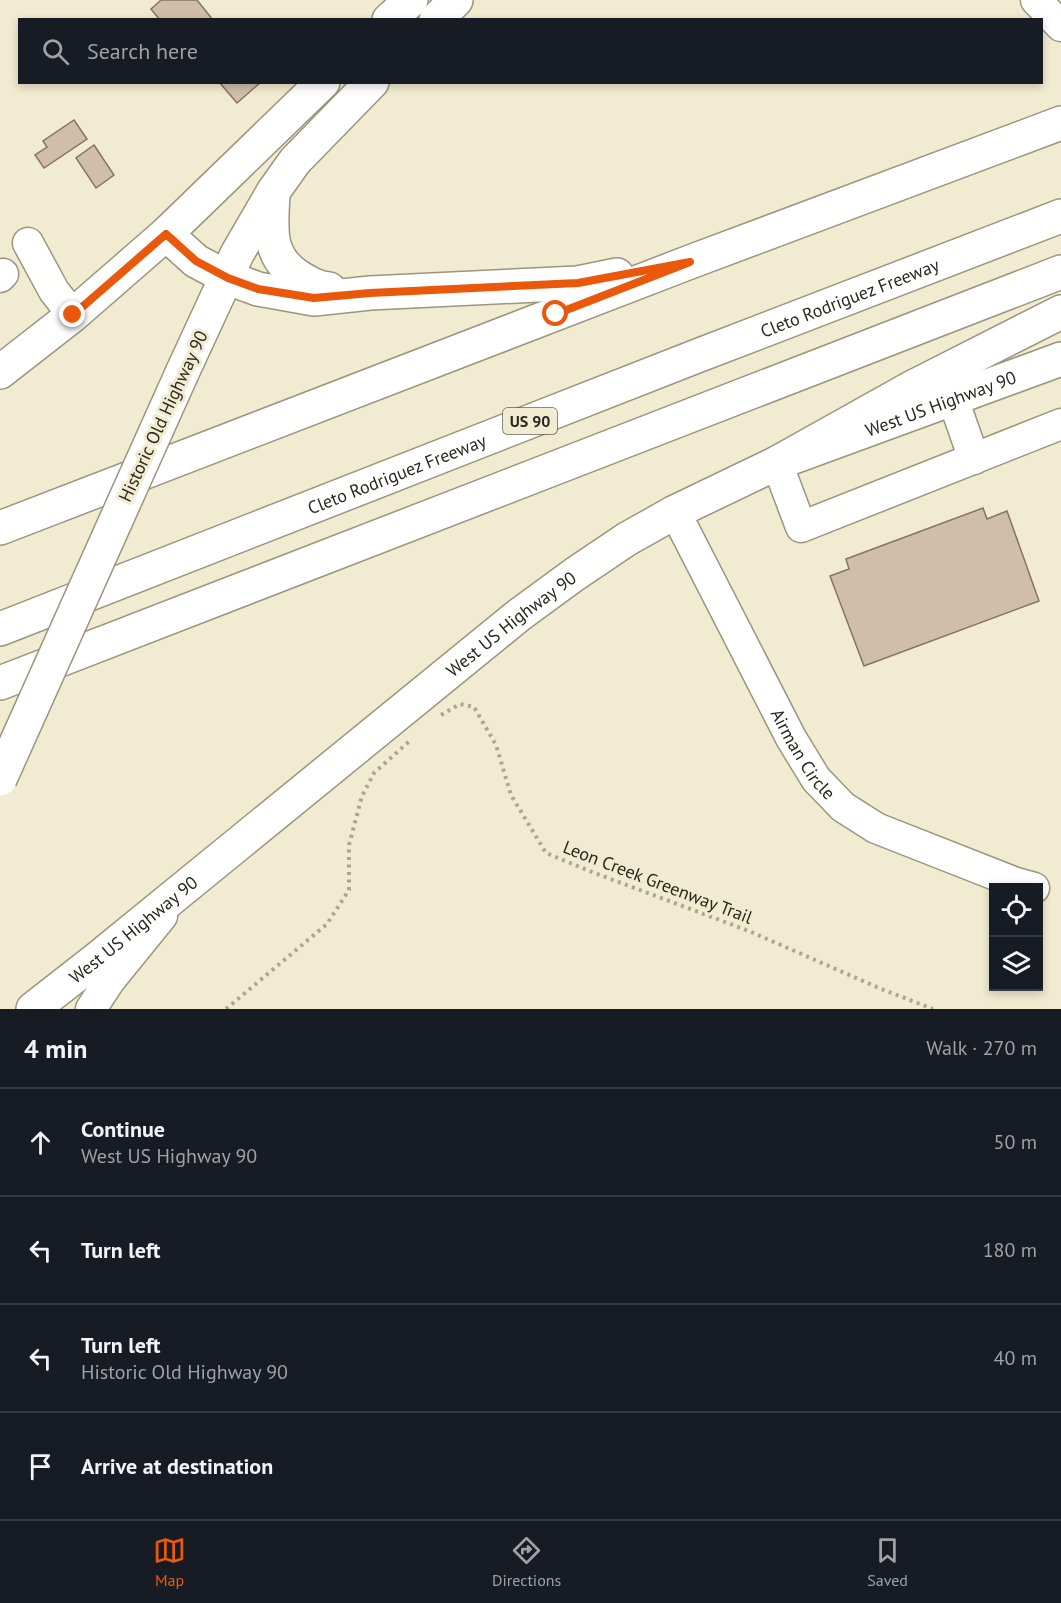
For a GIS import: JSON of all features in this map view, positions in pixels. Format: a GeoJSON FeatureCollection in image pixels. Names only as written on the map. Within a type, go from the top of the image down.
{"type":"FeatureCollection","features":[{"type":"Feature","properties":{"kind":"main road"},"geometry":{"type":"LineString","coordinates":[[391,18],[411,0]]}},
{"type":"Feature","properties":{"kind":"main road"},"geometry":{"type":"LineString","coordinates":[[438,18],[456,0]]}},
{"type":"Feature","properties":{"kind":"main road"},"geometry":{"type":"LineString","coordinates":[[0,372],[73,315],[166,234],[321,84]]}},
{"type":"Feature","properties":{"kind":"main road","name":"Historic Old Highway 90"},"geometry":{"type":"LineString","coordinates":[[0,779],[237,254],[273,192],[295,161],[370,84]]}},
{"type":"Feature","properties":{"kind":"main road"},"geometry":{"type":"LineString","coordinates":[[0,528],[690,262],[1061,123]]}},
{"type":"Feature","properties":{"kind":"main road"},"geometry":{"type":"LineString","coordinates":[[273,192],[271,227],[274,250],[290,271],[316,288],[370,293]]}},
{"type":"Feature","properties":{"kind":"main road","name":"Cleto Rodriguez Freeway"},"geometry":{"type":"LineString","coordinates":[[0,628],[1061,216]]}},
{"type":"Feature","properties":{"kind":"main road"},"geometry":{"type":"LineString","coordinates":[[166,234],[196,261],[228,278],[258,289],[314,298],[370,293],[578,283],[690,262]]}},
{"type":"Feature","properties":{"kind":"main road"},"geometry":{"type":"LineString","coordinates":[[0,683],[1061,272]]}},
{"type":"Feature","properties":{"kind":"main road"},"geometry":{"type":"LineString","coordinates":[[777,463],[913,387],[1061,312]]}},
{"type":"Feature","properties":{"kind":"main road","name":"West US Highway 90"},"geometry":{"type":"LineString","coordinates":[[33,1009],[519,615],[627,539],[675,512],[777,463],[1061,359]]}},
{"type":"Feature","properties":{"kind":"street"},"geometry":{"type":"LineString","coordinates":[[1036,0],[1061,26]]}},
{"type":"Feature","properties":{"kind":"street"},"geometry":{"type":"LineString","coordinates":[[28,243],[54,291],[73,315]]}},
{"type":"Feature","properties":{"kind":"street"},"geometry":{"type":"LineString","coordinates":[[953,399],[974,459]]}},
{"type":"Feature","properties":{"kind":"street"},"geometry":{"type":"LineString","coordinates":[[777,463],[801,527],[1061,424]]}},
{"type":"Feature","properties":{"kind":"street","name":"Airman Circle"},"geometry":{"type":"LineString","coordinates":[[675,512],[791,738],[816,779],[843,807],[876,828],[1016,883]]}},
{"type":"Feature","properties":{"kind":"street"},"geometry":{"type":"LineString","coordinates":[[91,1009],[110,980],[185,887]]}},
{"type":"Feature","properties":{"kind":"street","name":"Airman Circle"},"geometry":{"type":"LineString","coordinates":[[1043,889],[1061,891]]}},
{"type":"Feature","properties":{"kind":"path","name":"Leon Creek Greenway Trail"},"geometry":{"type":"LineString","coordinates":[[433,720],[460,704],[474,707],[496,744],[511,795],[546,853],[749,931],[933,1009]]}},
{"type":"Feature","properties":{"kind":"path"},"geometry":{"type":"LineString","coordinates":[[226,1009],[327,924],[349,890],[349,845],[362,796],[374,773],[419,732]]}},
{"type":"Feature","properties":{"kind":"building"},"geometry":{"type":"Polygon","coordinates":[[[161,0],[197,0],[211,18],[158,18],[151,9],[161,0]]]}},
{"type":"Feature","properties":{"kind":"building"},"geometry":{"type":"Polygon","coordinates":[[[221,84],[259,84],[237,103],[221,84]]]}},
{"type":"Feature","properties":{"kind":"building"},"geometry":{"type":"Polygon","coordinates":[[[74,120],[87,139],[44,168],[35,155],[47,147],[43,141],[74,120]]]}},
{"type":"Feature","properties":{"kind":"building"},"geometry":{"type":"Polygon","coordinates":[[[94,145],[114,175],[96,188],[76,158],[94,145]]]}},
{"type":"Feature","properties":{"kind":"building"},"geometry":{"type":"Polygon","coordinates":[[[983,508],[987,519],[1007,511],[1039,601],[864,666],[830,576],[849,569],[846,559],[983,508]]]}},
{"type":"Feature","properties":{"kind":"route"},"geometry":{"type":"LineString","coordinates":[[73,315],[166,234],[196,261],[228,278],[258,289],[314,298],[370,293],[578,283],[690,262],[556,314]]}}]}
